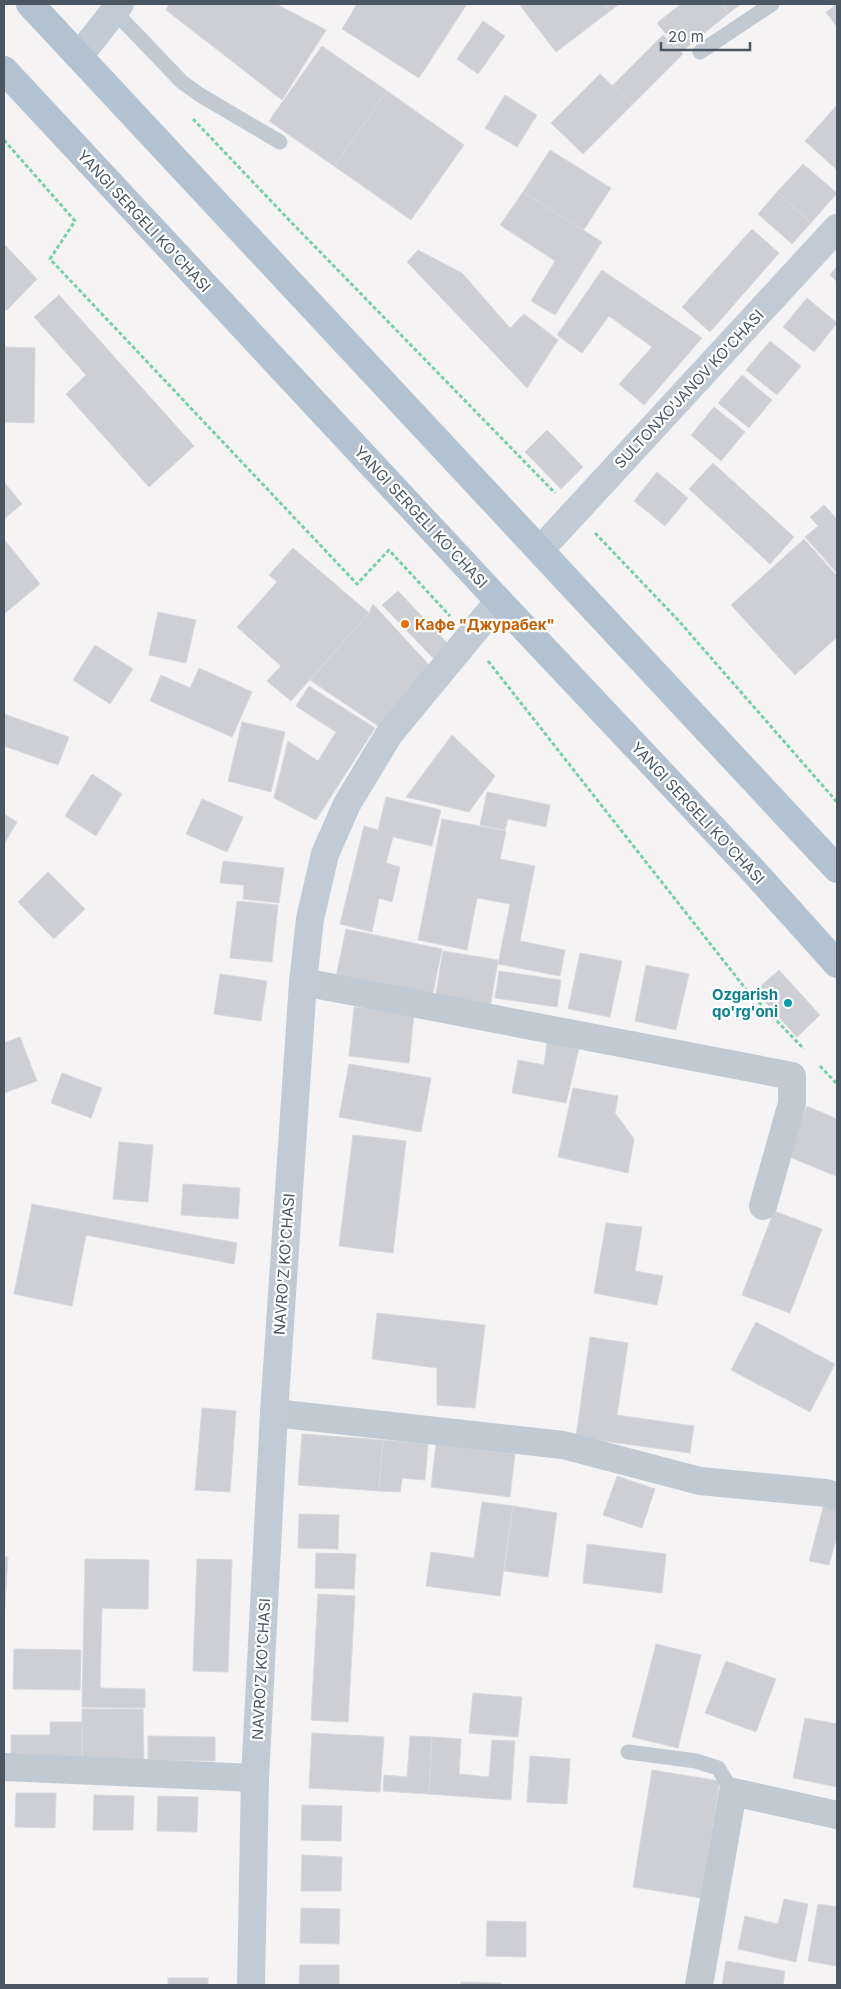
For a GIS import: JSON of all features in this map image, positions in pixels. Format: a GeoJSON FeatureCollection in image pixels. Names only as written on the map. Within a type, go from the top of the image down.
{"type":"FeatureCollection","features":[{"type":"Feature","properties":{"kind":"main road"},"geometry":{"type":"LineString","coordinates":[[30,4],[837,869]]}},
{"type":"Feature","properties":{"kind":"main road","name":"YANGI SERGELI KO'CHASI"},"geometry":{"type":"LineString","coordinates":[[4,70],[499,601],[751,868],[837,964]]}},
{"type":"Feature","properties":{"kind":"street"},"geometry":{"type":"LineString","coordinates":[[79,56],[117,7]]}},
{"type":"Feature","properties":{"kind":"street","name":"SULTONXO'JANOV KO'CHASI"},"geometry":{"type":"LineString","coordinates":[[540,550],[837,228]]}},
{"type":"Feature","properties":{"kind":"street","name":"NAVRO'Z KO'CHASI"},"geometry":{"type":"LineString","coordinates":[[251,1985],[255,1778],[274,1413],[303,982],[310,919],[325,854],[347,804],[390,733],[468,636],[499,601]]}},
{"type":"Feature","properties":{"kind":"street"},"geometry":{"type":"LineString","coordinates":[[303,982],[792,1076],[792,1103],[763,1206]]}},
{"type":"Feature","properties":{"kind":"street"},"geometry":{"type":"LineString","coordinates":[[274,1413],[563,1446],[700,1481],[826,1493],[837,1496]]}},
{"type":"Feature","properties":{"kind":"street"},"geometry":{"type":"LineString","coordinates":[[4,1767],[255,1778]]}},
{"type":"Feature","properties":{"kind":"street"},"geometry":{"type":"LineString","coordinates":[[698,1985],[733,1792],[837,1815]]}},
{"type":"Feature","properties":{"kind":"lane"},"geometry":{"type":"LineString","coordinates":[[700,52],[772,4]]}},
{"type":"Feature","properties":{"kind":"lane"},"geometry":{"type":"LineString","coordinates":[[117,7],[182,82],[200,95],[280,142]]}},
{"type":"Feature","properties":{"kind":"lane"},"geometry":{"type":"LineString","coordinates":[[628,1752],[696,1761],[718,1768],[733,1792]]}},
{"type":"Feature","properties":{"kind":"path"},"geometry":{"type":"LineString","coordinates":[[191,116],[298,230],[678,620],[837,802]]}},
{"type":"Feature","properties":{"kind":"path"},"geometry":{"type":"LineString","coordinates":[[4,140],[75,221],[50,259],[357,584],[389,550],[468,636],[746,988],[804,1050]]}},
{"type":"Feature","properties":{"kind":"path"},"geometry":{"type":"LineString","coordinates":[[818,1063],[837,1084]]}},
{"type":"Feature","properties":{"kind":"building"},"geometry":{"type":"Polygon","coordinates":[[[169,4],[276,4],[326,30],[282,100],[166,10],[169,4]]]}},
{"type":"Feature","properties":{"kind":"building"},"geometry":{"type":"Polygon","coordinates":[[[357,4],[467,4],[419,78],[342,29],[357,4]]]}},
{"type":"Feature","properties":{"kind":"building"},"geometry":{"type":"Polygon","coordinates":[[[519,4],[605,4],[610,11],[556,52],[519,4]]]}},
{"type":"Feature","properties":{"kind":"building"},"geometry":{"type":"Polygon","coordinates":[[[605,4],[619,4],[610,11],[605,4]]]}},
{"type":"Feature","properties":{"kind":"building"},"geometry":{"type":"Polygon","coordinates":[[[681,4],[721,4],[729,13],[681,52],[657,23],[681,4]]]}},
{"type":"Feature","properties":{"kind":"building"},"geometry":{"type":"Polygon","coordinates":[[[721,4],[741,4],[729,13],[721,4]]]}},
{"type":"Feature","properties":{"kind":"building"},"geometry":{"type":"Polygon","coordinates":[[[837,4],[837,27],[826,12],[837,4]]]}},
{"type":"Feature","properties":{"kind":"building"},"geometry":{"type":"Polygon","coordinates":[[[483,21],[505,36],[478,74],[457,59],[483,21]]]}},
{"type":"Feature","properties":{"kind":"building"},"geometry":{"type":"Polygon","coordinates":[[[663,35],[683,54],[632,105],[612,86],[663,35]]]}},
{"type":"Feature","properties":{"kind":"building"},"geometry":{"type":"Polygon","coordinates":[[[322,46],[387,91],[334,166],[269,121],[322,46]]]}},
{"type":"Feature","properties":{"kind":"building"},"geometry":{"type":"Polygon","coordinates":[[[600,74],[632,105],[583,154],[551,123],[600,74]]]}},
{"type":"Feature","properties":{"kind":"building"},"geometry":{"type":"Polygon","coordinates":[[[387,91],[464,145],[411,220],[334,166],[387,91]]]}},
{"type":"Feature","properties":{"kind":"building"},"geometry":{"type":"Polygon","coordinates":[[[505,95],[537,115],[517,147],[485,128],[505,95]]]}},
{"type":"Feature","properties":{"kind":"building"},"geometry":{"type":"Polygon","coordinates":[[[837,105],[837,170],[805,141],[837,105]]]}},
{"type":"Feature","properties":{"kind":"building"},"geometry":{"type":"Polygon","coordinates":[[[550,150],[611,188],[583,231],[523,192],[550,150]]]}},
{"type":"Feature","properties":{"kind":"building"},"geometry":{"type":"Polygon","coordinates":[[[803,164],[837,193],[811,223],[777,192],[803,164]]]}},
{"type":"Feature","properties":{"kind":"building"},"geometry":{"type":"Polygon","coordinates":[[[523,192],[602,242],[555,315],[531,301],[555,261],[500,225],[523,192]]]}},
{"type":"Feature","properties":{"kind":"building"},"geometry":{"type":"Polygon","coordinates":[[[777,192],[811,223],[792,244],[758,214],[777,192]]]}},
{"type":"Feature","properties":{"kind":"building"},"geometry":{"type":"Polygon","coordinates":[[[752,229],[779,253],[710,332],[682,307],[752,229]]]}},
{"type":"Feature","properties":{"kind":"building"},"geometry":{"type":"Polygon","coordinates":[[[4,244],[37,279],[7,310],[4,309],[4,244]]]}},
{"type":"Feature","properties":{"kind":"building"},"geometry":{"type":"Polygon","coordinates":[[[418,250],[462,273],[510,328],[524,314],[558,340],[527,388],[407,262],[418,250]]]}},
{"type":"Feature","properties":{"kind":"building"},"geometry":{"type":"Polygon","coordinates":[[[837,266],[837,282],[830,275],[837,266]]]}},
{"type":"Feature","properties":{"kind":"building"},"geometry":{"type":"Polygon","coordinates":[[[602,270],[702,338],[644,405],[619,384],[652,347],[609,316],[582,353],[557,335],[602,270]]]}},
{"type":"Feature","properties":{"kind":"building"},"geometry":{"type":"Polygon","coordinates":[[[59,295],[194,446],[149,487],[66,394],[86,375],[34,317],[59,295]]]}},
{"type":"Feature","properties":{"kind":"building"},"geometry":{"type":"Polygon","coordinates":[[[807,298],[837,323],[814,352],[783,327],[807,298]]]}},
{"type":"Feature","properties":{"kind":"building"},"geometry":{"type":"Polygon","coordinates":[[[770,341],[801,366],[777,395],[746,370],[770,341]]]}},
{"type":"Feature","properties":{"kind":"building"},"geometry":{"type":"Polygon","coordinates":[[[4,347],[35,348],[34,423],[4,422],[4,347]]]}},
{"type":"Feature","properties":{"kind":"building"},"geometry":{"type":"Polygon","coordinates":[[[742,375],[772,400],[749,428],[718,403],[742,375]]]}},
{"type":"Feature","properties":{"kind":"building"},"geometry":{"type":"Polygon","coordinates":[[[714,407],[745,432],[721,461],[691,435],[714,407]]]}},
{"type":"Feature","properties":{"kind":"building"},"geometry":{"type":"Polygon","coordinates":[[[547,430],[583,467],[561,489],[525,452],[547,430]]]}},
{"type":"Feature","properties":{"kind":"building"},"geometry":{"type":"Polygon","coordinates":[[[713,463],[794,537],[770,564],[689,489],[713,463]]]}},
{"type":"Feature","properties":{"kind":"building"},"geometry":{"type":"Polygon","coordinates":[[[657,472],[688,498],[665,526],[634,501],[657,472]]]}},
{"type":"Feature","properties":{"kind":"building"},"geometry":{"type":"Polygon","coordinates":[[[4,482],[22,504],[4,519],[4,482]]]}},
{"type":"Feature","properties":{"kind":"building"},"geometry":{"type":"Polygon","coordinates":[[[824,505],[837,519],[837,573],[805,537],[818,526],[810,517],[824,505]]]}},
{"type":"Feature","properties":{"kind":"building"},"geometry":{"type":"Polygon","coordinates":[[[4,539],[40,584],[4,614],[4,539]]]}},
{"type":"Feature","properties":{"kind":"building"},"geometry":{"type":"Polygon","coordinates":[[[804,539],[837,576],[837,637],[795,675],[731,605],[804,539]]]}},
{"type":"Feature","properties":{"kind":"building"},"geometry":{"type":"Polygon","coordinates":[[[293,548],[369,613],[291,701],[267,681],[281,666],[237,627],[277,582],[269,575],[293,548]]]}},
{"type":"Feature","properties":{"kind":"building"},"geometry":{"type":"Polygon","coordinates":[[[398,591],[451,647],[436,661],[382,605],[398,591]]]}},
{"type":"Feature","properties":{"kind":"building"},"geometry":{"type":"Polygon","coordinates":[[[373,604],[429,665],[378,726],[310,680],[369,613],[373,604]]]}},
{"type":"Feature","properties":{"kind":"building"},"geometry":{"type":"Polygon","coordinates":[[[158,612],[196,620],[186,663],[149,655],[158,612]]]}},
{"type":"Feature","properties":{"kind":"building"},"geometry":{"type":"Polygon","coordinates":[[[95,645],[133,669],[110,704],[73,680],[95,645]]]}},
{"type":"Feature","properties":{"kind":"building"},"geometry":{"type":"Polygon","coordinates":[[[199,668],[252,692],[232,737],[150,701],[161,675],[190,688],[199,668]]]}},
{"type":"Feature","properties":{"kind":"building"},"geometry":{"type":"Polygon","coordinates":[[[309,686],[375,728],[316,820],[274,798],[288,741],[318,761],[336,732],[296,706],[309,686]]]}},
{"type":"Feature","properties":{"kind":"building"},"geometry":{"type":"Polygon","coordinates":[[[4,714],[69,737],[58,765],[4,746],[4,714]]]}},
{"type":"Feature","properties":{"kind":"building"},"geometry":{"type":"Polygon","coordinates":[[[242,722],[285,732],[271,792],[228,781],[242,722]]]}},
{"type":"Feature","properties":{"kind":"building"},"geometry":{"type":"Polygon","coordinates":[[[452,735],[495,776],[469,812],[406,797],[452,735]]]}},
{"type":"Feature","properties":{"kind":"building"},"geometry":{"type":"Polygon","coordinates":[[[92,774],[122,794],[96,836],[65,816],[92,774]]]}},
{"type":"Feature","properties":{"kind":"building"},"geometry":{"type":"Polygon","coordinates":[[[487,792],[550,805],[546,827],[508,819],[505,830],[480,825],[487,792]]]}},
{"type":"Feature","properties":{"kind":"building"},"geometry":{"type":"Polygon","coordinates":[[[386,797],[441,810],[432,846],[393,837],[386,863],[400,867],[392,902],[379,898],[372,932],[340,924],[364,826],[378,830],[386,797]]]}},
{"type":"Feature","properties":{"kind":"building"},"geometry":{"type":"Polygon","coordinates":[[[202,799],[243,817],[227,852],[186,834],[202,799]]]}},
{"type":"Feature","properties":{"kind":"building"},"geometry":{"type":"Polygon","coordinates":[[[4,814],[17,822],[4,844],[4,814]]]}},
{"type":"Feature","properties":{"kind":"building"},"geometry":{"type":"Polygon","coordinates":[[[442,819],[506,831],[500,859],[535,866],[520,941],[565,950],[560,976],[498,964],[510,904],[477,898],[467,950],[418,940],[442,819]]]}},
{"type":"Feature","properties":{"kind":"building"},"geometry":{"type":"Polygon","coordinates":[[[223,861],[284,868],[279,903],[243,899],[244,885],[220,883],[223,861]]]}},
{"type":"Feature","properties":{"kind":"building"},"geometry":{"type":"Polygon","coordinates":[[[48,872],[85,909],[54,939],[18,902],[48,872]]]}},
{"type":"Feature","properties":{"kind":"building"},"geometry":{"type":"Polygon","coordinates":[[[237,901],[278,905],[272,962],[230,958],[237,901]]]}},
{"type":"Feature","properties":{"kind":"building"},"geometry":{"type":"Polygon","coordinates":[[[346,929],[442,949],[432,997],[336,977],[346,929]]]}},
{"type":"Feature","properties":{"kind":"building"},"geometry":{"type":"Polygon","coordinates":[[[443,951],[498,960],[490,1008],[435,999],[443,951]]]}},
{"type":"Feature","properties":{"kind":"building"},"geometry":{"type":"Polygon","coordinates":[[[580,953],[622,961],[610,1017],[568,1009],[580,953]]]}},
{"type":"Feature","properties":{"kind":"building"},"geometry":{"type":"Polygon","coordinates":[[[646,965],[689,974],[676,1030],[635,1021],[646,965]]]}},
{"type":"Feature","properties":{"kind":"building","name":"Ozgarish qo'rg'oni"},"geometry":{"type":"Polygon","coordinates":[[[779,970],[820,1015],[797,1037],[755,991],[779,970]]]}},
{"type":"Feature","properties":{"kind":"building"},"geometry":{"type":"Polygon","coordinates":[[[499,971],[561,980],[557,1007],[495,998],[499,971]]]}},
{"type":"Feature","properties":{"kind":"building"},"geometry":{"type":"Polygon","coordinates":[[[220,974],[267,981],[261,1021],[214,1014],[220,974]]]}},
{"type":"Feature","properties":{"kind":"building"},"geometry":{"type":"Polygon","coordinates":[[[354,1007],[414,1014],[409,1063],[349,1056],[354,1007]]]}},
{"type":"Feature","properties":{"kind":"building"},"geometry":{"type":"Polygon","coordinates":[[[548,1036],[581,1040],[566,1103],[512,1093],[518,1060],[544,1065],[548,1036]]]}},
{"type":"Feature","properties":{"kind":"building"},"geometry":{"type":"Polygon","coordinates":[[[20,1037],[37,1081],[4,1093],[4,1043],[20,1037]]]}},
{"type":"Feature","properties":{"kind":"building"},"geometry":{"type":"Polygon","coordinates":[[[349,1064],[431,1078],[421,1132],[339,1117],[349,1064]]]}},
{"type":"Feature","properties":{"kind":"building"},"geometry":{"type":"Polygon","coordinates":[[[62,1073],[102,1088],[91,1118],[51,1103],[62,1073]]]}},
{"type":"Feature","properties":{"kind":"building"},"geometry":{"type":"Polygon","coordinates":[[[573,1088],[618,1096],[615,1113],[634,1139],[628,1173],[558,1157],[573,1088]]]}},
{"type":"Feature","properties":{"kind":"building"},"geometry":{"type":"Polygon","coordinates":[[[807,1106],[837,1119],[836,1176],[787,1156],[807,1106]]]}},
{"type":"Feature","properties":{"kind":"building"},"geometry":{"type":"Polygon","coordinates":[[[353,1135],[406,1141],[393,1253],[339,1246],[353,1135]]]}},
{"type":"Feature","properties":{"kind":"building"},"geometry":{"type":"Polygon","coordinates":[[[119,1142],[153,1145],[148,1202],[113,1199],[119,1142]]]}},
{"type":"Feature","properties":{"kind":"building"},"geometry":{"type":"Polygon","coordinates":[[[183,1184],[240,1188],[238,1219],[181,1215],[183,1184]]]}},
{"type":"Feature","properties":{"kind":"building"},"geometry":{"type":"Polygon","coordinates":[[[32,1204],[237,1243],[234,1264],[86,1235],[72,1306],[14,1294],[32,1204]]]}},
{"type":"Feature","properties":{"kind":"building"},"geometry":{"type":"Polygon","coordinates":[[[774,1211],[822,1229],[790,1313],[742,1295],[774,1211]]]}},
{"type":"Feature","properties":{"kind":"building"},"geometry":{"type":"Polygon","coordinates":[[[606,1223],[642,1227],[635,1271],[663,1276],[657,1305],[594,1293],[606,1223]]]}},
{"type":"Feature","properties":{"kind":"building"},"geometry":{"type":"Polygon","coordinates":[[[377,1313],[485,1325],[475,1408],[437,1405],[437,1368],[372,1359],[377,1313]]]}},
{"type":"Feature","properties":{"kind":"building"},"geometry":{"type":"Polygon","coordinates":[[[756,1322],[835,1364],[810,1412],[731,1370],[756,1322]]]}},
{"type":"Feature","properties":{"kind":"building"},"geometry":{"type":"Polygon","coordinates":[[[590,1337],[628,1343],[617,1415],[694,1426],[690,1453],[576,1437],[590,1337]]]}},
{"type":"Feature","properties":{"kind":"building"},"geometry":{"type":"Polygon","coordinates":[[[202,1408],[236,1411],[230,1492],[195,1490],[202,1408]]]}},
{"type":"Feature","properties":{"kind":"building"},"geometry":{"type":"Polygon","coordinates":[[[302,1434],[383,1440],[379,1491],[298,1485],[302,1434]]]}},
{"type":"Feature","properties":{"kind":"building"},"geometry":{"type":"Polygon","coordinates":[[[383,1440],[428,1444],[425,1480],[402,1478],[400,1492],[379,1491],[383,1440]]]}},
{"type":"Feature","properties":{"kind":"building"},"geometry":{"type":"Polygon","coordinates":[[[436,1444],[515,1454],[510,1497],[431,1487],[436,1444]]]}},
{"type":"Feature","properties":{"kind":"building"},"geometry":{"type":"Polygon","coordinates":[[[617,1476],[655,1489],[642,1528],[603,1515],[617,1476]]]}},
{"type":"Feature","properties":{"kind":"building"},"geometry":{"type":"Polygon","coordinates":[[[482,1502],[513,1506],[500,1596],[426,1586],[431,1552],[474,1558],[482,1502]]]}},
{"type":"Feature","properties":{"kind":"building"},"geometry":{"type":"Polygon","coordinates":[[[824,1504],[837,1508],[837,1536],[829,1565],[809,1561],[824,1504]]]}},
{"type":"Feature","properties":{"kind":"building"},"geometry":{"type":"Polygon","coordinates":[[[513,1506],[557,1513],[548,1577],[504,1571],[513,1506]]]}},
{"type":"Feature","properties":{"kind":"building"},"geometry":{"type":"Polygon","coordinates":[[[299,1514],[339,1515],[338,1549],[298,1548],[299,1514]]]}},
{"type":"Feature","properties":{"kind":"building"},"geometry":{"type":"Polygon","coordinates":[[[587,1544],[666,1554],[662,1593],[583,1583],[587,1544]]]}},
{"type":"Feature","properties":{"kind":"building"},"geometry":{"type":"Polygon","coordinates":[[[316,1553],[356,1554],[354,1589],[315,1588],[316,1553]]]}},
{"type":"Feature","properties":{"kind":"building"},"geometry":{"type":"Polygon","coordinates":[[[4,1557],[8,1557],[4,1619],[4,1557]]]}},
{"type":"Feature","properties":{"kind":"building"},"geometry":{"type":"Polygon","coordinates":[[[85,1559],[149,1560],[148,1609],[102,1608],[100,1688],[145,1689],[145,1708],[82,1707],[85,1559]]]}},
{"type":"Feature","properties":{"kind":"building"},"geometry":{"type":"Polygon","coordinates":[[[197,1559],[232,1560],[228,1672],[193,1671],[197,1559]]]}},
{"type":"Feature","properties":{"kind":"building"},"geometry":{"type":"Polygon","coordinates":[[[318,1594],[355,1596],[348,1722],[311,1720],[318,1594]]]}},
{"type":"Feature","properties":{"kind":"building"},"geometry":{"type":"Polygon","coordinates":[[[656,1644],[701,1655],[678,1748],[632,1737],[656,1644]]]}},
{"type":"Feature","properties":{"kind":"building"},"geometry":{"type":"Polygon","coordinates":[[[14,1649],[81,1650],[80,1690],[13,1689],[14,1649]]]}},
{"type":"Feature","properties":{"kind":"building"},"geometry":{"type":"Polygon","coordinates":[[[726,1661],[776,1679],[756,1732],[705,1713],[726,1661]]]}},
{"type":"Feature","properties":{"kind":"building"},"geometry":{"type":"Polygon","coordinates":[[[473,1693],[522,1697],[518,1737],[469,1733],[473,1693]]]}},
{"type":"Feature","properties":{"kind":"building"},"geometry":{"type":"Polygon","coordinates":[[[82,1709],[143,1709],[144,1761],[82,1762],[82,1709]]]}},
{"type":"Feature","properties":{"kind":"building"},"geometry":{"type":"Polygon","coordinates":[[[805,1718],[837,1724],[837,1787],[793,1778],[805,1718]]]}},
{"type":"Feature","properties":{"kind":"building"},"geometry":{"type":"Polygon","coordinates":[[[50,1722],[82,1722],[82,1762],[11,1763],[11,1735],[50,1735],[50,1722]]]}},
{"type":"Feature","properties":{"kind":"building"},"geometry":{"type":"Polygon","coordinates":[[[312,1733],[384,1737],[380,1792],[309,1788],[312,1733]]]}},
{"type":"Feature","properties":{"kind":"building"},"geometry":{"type":"Polygon","coordinates":[[[148,1736],[215,1737],[215,1761],[148,1760],[148,1736]]]}},
{"type":"Feature","properties":{"kind":"building"},"geometry":{"type":"Polygon","coordinates":[[[410,1736],[432,1737],[429,1794],[383,1791],[384,1775],[407,1777],[410,1736]]]}},
{"type":"Feature","properties":{"kind":"building"},"geometry":{"type":"Polygon","coordinates":[[[432,1737],[461,1739],[459,1774],[489,1777],[492,1740],[515,1741],[511,1800],[429,1794],[432,1737]]]}},
{"type":"Feature","properties":{"kind":"building"},"geometry":{"type":"Polygon","coordinates":[[[530,1756],[570,1759],[567,1804],[527,1802],[530,1756]]]}},
{"type":"Feature","properties":{"kind":"building"},"geometry":{"type":"Polygon","coordinates":[[[652,1770],[720,1781],[701,1898],[633,1887],[652,1770]]]}},
{"type":"Feature","properties":{"kind":"building"},"geometry":{"type":"Polygon","coordinates":[[[16,1793],[56,1793],[55,1828],[15,1827],[16,1793]]]}},
{"type":"Feature","properties":{"kind":"building"},"geometry":{"type":"Polygon","coordinates":[[[94,1795],[134,1796],[133,1830],[93,1830],[94,1795]]]}},
{"type":"Feature","properties":{"kind":"building"},"geometry":{"type":"Polygon","coordinates":[[[158,1796],[198,1797],[197,1832],[157,1831],[158,1796]]]}},
{"type":"Feature","properties":{"kind":"building"},"geometry":{"type":"Polygon","coordinates":[[[302,1805],[342,1806],[341,1841],[301,1840],[302,1805]]]}},
{"type":"Feature","properties":{"kind":"building"},"geometry":{"type":"Polygon","coordinates":[[[302,1855],[342,1857],[341,1891],[301,1891],[302,1855]]]}},
{"type":"Feature","properties":{"kind":"building"},"geometry":{"type":"Polygon","coordinates":[[[784,1899],[808,1904],[796,1962],[738,1949],[745,1916],[778,1924],[784,1899]]]}},
{"type":"Feature","properties":{"kind":"building"},"geometry":{"type":"Polygon","coordinates":[[[818,1904],[837,1907],[837,1966],[808,1961],[818,1904]]]}},
{"type":"Feature","properties":{"kind":"building"},"geometry":{"type":"Polygon","coordinates":[[[301,1908],[340,1909],[339,1944],[300,1943],[301,1908]]]}},
{"type":"Feature","properties":{"kind":"building"},"geometry":{"type":"Polygon","coordinates":[[[487,1921],[526,1922],[526,1957],[486,1956],[487,1921]]]}},
{"type":"Feature","properties":{"kind":"building"},"geometry":{"type":"Polygon","coordinates":[[[726,1961],[785,1971],[783,1985],[722,1985],[726,1961]]]}},
{"type":"Feature","properties":{"kind":"building"},"geometry":{"type":"Polygon","coordinates":[[[300,1965],[339,1965],[339,1985],[299,1985],[300,1965]]]}},
{"type":"Feature","properties":{"kind":"building"},"geometry":{"type":"Polygon","coordinates":[[[168,1978],[208,1978],[208,1985],[168,1985],[168,1978]]]}},
{"type":"Feature","properties":{"kind":"building"},"geometry":{"type":"Polygon","coordinates":[[[461,1982],[501,1983],[501,1985],[461,1985],[461,1982]]]}},
{"type":"Feature","properties":{"kind":"place","name":"Кафе \"Джурабек\""},"geometry":{"type":"Point","coordinates":[405,624]}},
{"type":"Feature","properties":{"kind":"place","name":"Ozgarish qo'rg'oni"},"geometry":{"type":"Point","coordinates":[788,1003]}}]}
